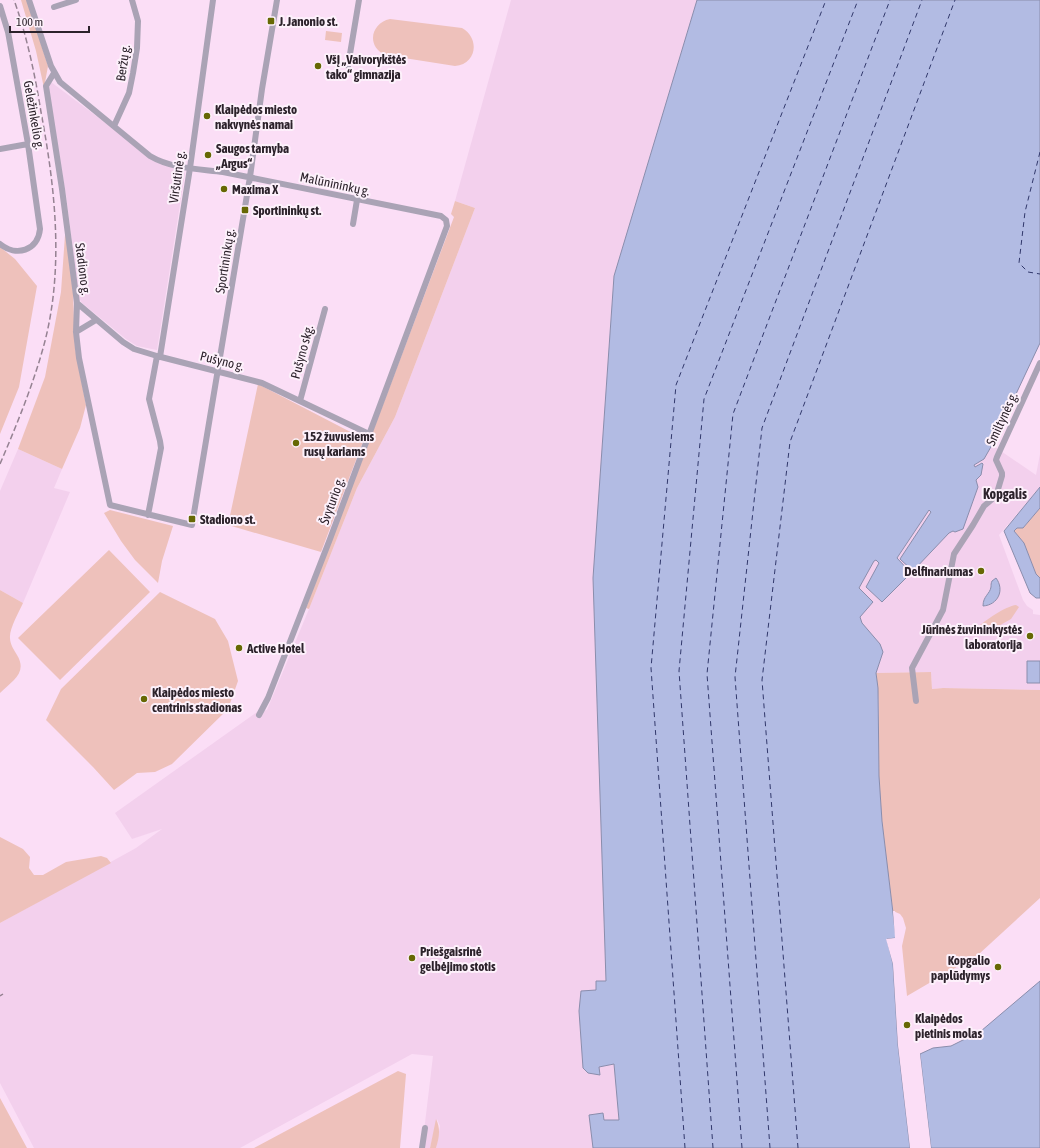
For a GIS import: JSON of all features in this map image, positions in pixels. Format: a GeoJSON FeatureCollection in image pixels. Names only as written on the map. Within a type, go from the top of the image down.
{"type":"FeatureCollection","features":[{"type":"Feature","properties":{"kind":"street"},"geometry":{"type":"LineString","coordinates":[[29,0],[54,73]]}},
{"type":"Feature","properties":{"kind":"street"},"geometry":{"type":"LineString","coordinates":[[54,6],[76,0]]}},
{"type":"Feature","properties":{"kind":"street","name":"Beržų g."},"geometry":{"type":"LineString","coordinates":[[114,126],[129,93],[137,48],[138,21],[132,0]]}},
{"type":"Feature","properties":{"kind":"street","name":"Viršutinė g."},"geometry":{"type":"LineString","coordinates":[[159,357],[190,168],[213,0]]}},
{"type":"Feature","properties":{"kind":"street","name":"Sportininkų g."},"geometry":{"type":"LineString","coordinates":[[192,525],[250,177],[262,89],[277,0]]}},
{"type":"Feature","properties":{"kind":"street"},"geometry":{"type":"LineString","coordinates":[[348,66],[359,0]]}},
{"type":"Feature","properties":{"kind":"street","name":"Geležinkelio g."},"geometry":{"type":"LineString","coordinates":[[0,6],[8,32],[28,144],[40,229],[38,238],[35,242],[21,251],[10,251],[0,244]]}},
{"type":"Feature","properties":{"kind":"street","name":"Malūnininkų g."},"geometry":{"type":"LineString","coordinates":[[54,73],[60,82],[150,156],[159,161],[190,168],[250,177],[441,216],[446,220],[447,226]]}},
{"type":"Feature","properties":{"kind":"street","name":"Stadiono g."},"geometry":{"type":"LineString","coordinates":[[54,73],[46,86],[62,189],[77,303],[76,332],[79,358],[110,505],[192,525]]}},
{"type":"Feature","properties":{"kind":"street"},"geometry":{"type":"LineString","coordinates":[[0,149],[28,144]]}},
{"type":"Feature","properties":{"kind":"street"},"geometry":{"type":"LineString","coordinates":[[353,224],[357,200]]}},
{"type":"Feature","properties":{"kind":"street","name":"Švyturio g."},"geometry":{"type":"LineString","coordinates":[[259,715],[268,698],[291,639],[447,226]]}},
{"type":"Feature","properties":{"kind":"street","name":"Pušyno g."},"geometry":{"type":"LineString","coordinates":[[77,303],[128,346],[159,357],[262,383],[369,434]]}},
{"type":"Feature","properties":{"kind":"street","name":"Pušyno skg."},"geometry":{"type":"LineString","coordinates":[[300,401],[325,309]]}},
{"type":"Feature","properties":{"kind":"street"},"geometry":{"type":"LineString","coordinates":[[76,332],[96,320]]}},
{"type":"Feature","properties":{"kind":"street"},"geometry":{"type":"LineString","coordinates":[[148,515],[161,448],[149,399],[159,357]]}},
{"type":"Feature","properties":{"kind":"street","name":"Smiltynės g."},"geometry":{"type":"LineString","coordinates":[[916,701],[912,668],[943,610],[954,554],[970,531],[981,509],[996,496],[1002,476],[996,460],[997,456],[1040,363]]}},
{"type":"Feature","properties":{"kind":"street"},"geometry":{"type":"LineString","coordinates":[[422,1148],[425,1128]]}},
{"type":"Feature","properties":{"kind":"shaded area"},"geometry":{"type":"Polygon","coordinates":[[[21,0],[27,0],[48,66],[44,88],[36,51],[21,0]]]}},
{"type":"Feature","properties":{"kind":"shaded area"},"geometry":{"type":"Polygon","coordinates":[[[511,0],[697,0],[614,276],[593,578],[606,981],[596,990],[579,1011],[583,1068],[600,1074],[599,1067],[614,1064],[619,1121],[604,1120],[603,1113],[590,1115],[593,1148],[436,1148],[440,1126],[437,1119],[430,1148],[422,1148],[433,1056],[412,1054],[240,1148],[34,1148],[0,1083],[0,923],[136,848],[162,829],[132,839],[115,813],[257,712],[267,710],[357,488],[395,417],[475,208],[455,201],[511,0]]]}},
{"type":"Feature","properties":{"kind":"shaded area"},"geometry":{"type":"Polygon","coordinates":[[[390,19],[462,28],[468,32],[472,38],[474,50],[472,56],[468,61],[455,66],[385,55],[375,46],[373,35],[379,25],[390,19]]]}},
{"type":"Feature","properties":{"kind":"shaded area"},"geometry":{"type":"Polygon","coordinates":[[[326,31],[342,33],[341,42],[325,40],[326,31]]]}},
{"type":"Feature","properties":{"kind":"shaded area"},"geometry":{"type":"Polygon","coordinates":[[[51,82],[155,161],[181,170],[185,173],[157,350],[137,346],[126,339],[82,303],[79,298],[66,195],[48,87],[51,82]]]}},
{"type":"Feature","properties":{"kind":"shaded area"},"geometry":{"type":"Polygon","coordinates":[[[455,201],[475,208],[395,417],[357,488],[309,609],[306,608],[454,217],[451,214],[455,201]]]}},
{"type":"Feature","properties":{"kind":"shaded area"},"geometry":{"type":"Polygon","coordinates":[[[65,235],[73,292],[75,348],[86,405],[80,428],[62,469],[18,449],[45,377],[61,292],[65,235]]]}},
{"type":"Feature","properties":{"kind":"shaded area"},"geometry":{"type":"Polygon","coordinates":[[[0,247],[15,259],[37,286],[19,387],[0,434],[0,247]]]}},
{"type":"Feature","properties":{"kind":"shaded area"},"geometry":{"type":"Polygon","coordinates":[[[258,384],[364,439],[321,552],[228,525],[258,384]]]}},
{"type":"Feature","properties":{"kind":"shaded area"},"geometry":{"type":"Polygon","coordinates":[[[992,445],[1036,475],[1040,454],[1040,487],[999,535],[1023,600],[1027,606],[1033,610],[1033,614],[1040,615],[1040,661],[1027,661],[1027,683],[1040,683],[1040,690],[932,689],[931,672],[876,673],[881,659],[880,644],[862,623],[860,617],[859,588],[876,560],[879,563],[866,587],[882,602],[911,573],[897,559],[929,510],[931,512],[913,570],[949,533],[953,531],[976,484],[982,463],[975,467],[974,465],[984,459],[992,445]]]}},
{"type":"Feature","properties":{"kind":"shaded area"},"geometry":{"type":"Polygon","coordinates":[[[18,449],[62,469],[54,488],[70,492],[23,603],[0,590],[0,491],[18,449]]]}},
{"type":"Feature","properties":{"kind":"shaded area"},"geometry":{"type":"Polygon","coordinates":[[[1040,508],[1040,578],[1036,574],[1024,543],[1014,531],[1017,528],[1023,528],[1040,508]]]}},
{"type":"Feature","properties":{"kind":"shaded area"},"geometry":{"type":"Polygon","coordinates":[[[110,510],[173,526],[162,561],[158,583],[135,560],[121,541],[104,513],[110,510]]]}},
{"type":"Feature","properties":{"kind":"shaded area"},"geometry":{"type":"Polygon","coordinates":[[[109,550],[150,592],[60,680],[18,638],[109,550]]]}},
{"type":"Feature","properties":{"kind":"shaded area"},"geometry":{"type":"Polygon","coordinates":[[[0,590],[23,603],[10,634],[11,645],[20,661],[20,672],[0,693],[0,590]]]}},
{"type":"Feature","properties":{"kind":"shaded area","name":"Klaipėdos miesto centrinis stadionas"},"geometry":{"type":"Polygon","coordinates":[[[160,592],[215,619],[228,641],[238,681],[228,709],[172,764],[155,772],[137,773],[114,790],[46,720],[61,689],[160,592]]]}},
{"type":"Feature","properties":{"kind":"shaded area"},"geometry":{"type":"Polygon","coordinates":[[[1016,605],[1019,607],[1011,619],[984,634],[978,633],[977,628],[985,622],[1001,611],[1016,605]]]}},
{"type":"Feature","properties":{"kind":"shaded area"},"geometry":{"type":"Polygon","coordinates":[[[931,672],[932,689],[1040,690],[1040,898],[979,954],[907,996],[902,946],[906,928],[900,914],[893,911],[886,861],[879,777],[879,712],[876,673],[931,672]]]}},
{"type":"Feature","properties":{"kind":"shaded area"},"geometry":{"type":"Polygon","coordinates":[[[0,837],[23,849],[30,857],[29,868],[34,875],[43,875],[66,862],[101,856],[107,858],[111,863],[0,923],[0,837]]]}},
{"type":"Feature","properties":{"kind":"shaded area"},"geometry":{"type":"Polygon","coordinates":[[[398,1071],[406,1074],[400,1148],[254,1148],[398,1071]]]}},
{"type":"Feature","properties":{"kind":"shaded area"},"geometry":{"type":"Polygon","coordinates":[[[0,1098],[27,1148],[0,1148],[0,1098]]]}},
{"type":"Feature","properties":{"kind":"shaded area"},"geometry":{"type":"Polygon","coordinates":[[[436,1119],[439,1130],[438,1141],[436,1148],[430,1148],[436,1119]]]}},
{"type":"Feature","properties":{"kind":"water"},"geometry":{"type":"Polygon","coordinates":[[[697,0],[1040,0],[1040,343],[992,445],[984,459],[974,465],[975,467],[982,463],[983,464],[981,475],[976,480],[978,487],[963,529],[949,533],[913,571],[900,559],[931,512],[929,510],[897,558],[911,573],[882,602],[866,587],[879,563],[876,560],[859,588],[873,602],[860,617],[862,623],[880,644],[883,652],[876,673],[878,688],[879,776],[882,821],[896,938],[887,939],[893,964],[898,1045],[910,1148],[593,1148],[589,1115],[603,1113],[604,1120],[619,1120],[614,1064],[599,1067],[600,1075],[588,1073],[583,1068],[579,1011],[581,991],[596,990],[596,981],[606,981],[593,578],[614,276],[697,0]]]}},
{"type":"Feature","properties":{"kind":"water"},"geometry":{"type":"Polygon","coordinates":[[[1040,487],[1040,508],[1023,528],[1017,528],[1014,531],[1024,543],[1036,574],[1040,578],[1040,598],[1036,598],[1030,593],[1004,531],[1040,487]]]}},
{"type":"Feature","properties":{"kind":"water"},"geometry":{"type":"Polygon","coordinates":[[[996,578],[999,583],[1000,592],[993,603],[983,606],[991,583],[996,578]]]}},
{"type":"Feature","properties":{"kind":"water"},"geometry":{"type":"Polygon","coordinates":[[[1027,661],[1040,661],[1040,683],[1027,683],[1027,661]]]}},
{"type":"Feature","properties":{"kind":"water"},"geometry":{"type":"Polygon","coordinates":[[[1040,981],[1040,1148],[931,1148],[920,1054],[933,1048],[951,1046],[981,1031],[1040,981]]]}},
{"type":"Feature","properties":{"kind":"pier"},"geometry":{"type":"Polygon","coordinates":[[[893,911],[895,911],[898,938],[896,940],[889,941],[895,964],[900,1045],[912,1148],[910,1148],[898,1045],[893,964],[886,939],[895,938],[893,911]]]}},
{"type":"Feature","properties":{"kind":"pier"},"geometry":{"type":"Polygon","coordinates":[[[920,1052],[931,1148],[929,1148],[918,1054],[920,1052]]]}},
{"type":"Feature","properties":{"kind":"ferry route"},"geometry":{"type":"LineString","coordinates":[[685,1148],[651,668],[676,385],[826,0]]}},
{"type":"Feature","properties":{"kind":"ferry route"},"geometry":{"type":"LineString","coordinates":[[713,1148],[679,671],[704,399],[858,0]]}},
{"type":"Feature","properties":{"kind":"ferry route"},"geometry":{"type":"LineString","coordinates":[[742,1148],[707,674],[733,414],[890,0]]}},
{"type":"Feature","properties":{"kind":"ferry route"},"geometry":{"type":"LineString","coordinates":[[770,1148],[735,677],[762,428],[922,0]]}},
{"type":"Feature","properties":{"kind":"ferry route"},"geometry":{"type":"LineString","coordinates":[[798,1148],[762,680],[790,442],[955,0]]}},
{"type":"Feature","properties":{"kind":"ferry route"},"geometry":{"type":"LineString","coordinates":[[1040,152],[1025,212],[1019,263],[1028,272],[1040,274]]}},
{"type":"Feature","properties":{"kind":"railway"},"geometry":{"type":"LineString","coordinates":[[0,464],[19,419],[41,357],[51,313],[56,255],[53,198],[46,140],[30,56],[23,27],[14,0]]}},
{"type":"Feature","properties":{"kind":"place","name":"J. Janonio st."},"geometry":{"type":"Point","coordinates":[271,21]}},
{"type":"Feature","properties":{"kind":"place","name":"VšĮ „Vaivorykštės tako“ gimnazija"},"geometry":{"type":"Point","coordinates":[318,66]}},
{"type":"Feature","properties":{"kind":"place","name":"Klaipėdos miesto nakvynės namai"},"geometry":{"type":"Point","coordinates":[207,116]}},
{"type":"Feature","properties":{"kind":"place","name":"Saugos tarnyba „Argus“"},"geometry":{"type":"Point","coordinates":[208,155]}},
{"type":"Feature","properties":{"kind":"place","name":"Maxima X"},"geometry":{"type":"Point","coordinates":[224,189]}},
{"type":"Feature","properties":{"kind":"place","name":"Sportininkų st."},"geometry":{"type":"Point","coordinates":[245,210]}},
{"type":"Feature","properties":{"kind":"place","name":"152 žuvusiems rusų kariams"},"geometry":{"type":"Point","coordinates":[296,443]}},
{"type":"Feature","properties":{"kind":"place","name":"Stadiono st."},"geometry":{"type":"Point","coordinates":[192,519]}},
{"type":"Feature","properties":{"kind":"place","name":"Delfinariumas"},"geometry":{"type":"Point","coordinates":[981,571]}},
{"type":"Feature","properties":{"kind":"place","name":"Jūrinės žuvininkystės laboratorija"},"geometry":{"type":"Point","coordinates":[1030,636]}},
{"type":"Feature","properties":{"kind":"place","name":"Active Hotel"},"geometry":{"type":"Point","coordinates":[239,648]}},
{"type":"Feature","properties":{"kind":"place","name":"Klaipėdos miesto centrinis stadionas"},"geometry":{"type":"Point","coordinates":[144,699]}},
{"type":"Feature","properties":{"kind":"place","name":"Priešgaisrinė gelbėjimo stotis"},"geometry":{"type":"Point","coordinates":[412,958]}},
{"type":"Feature","properties":{"kind":"place","name":"Kopgalio paplūdymys"},"geometry":{"type":"Point","coordinates":[998,967]}},
{"type":"Feature","properties":{"kind":"place","name":"Klaipėdos pietinis molas"},"geometry":{"type":"Point","coordinates":[907,1025]}},
{"type":"Feature","properties":{"kind":"district","name":"Kopgalis"},"geometry":{"type":"Point","coordinates":[1005,494]}}]}
